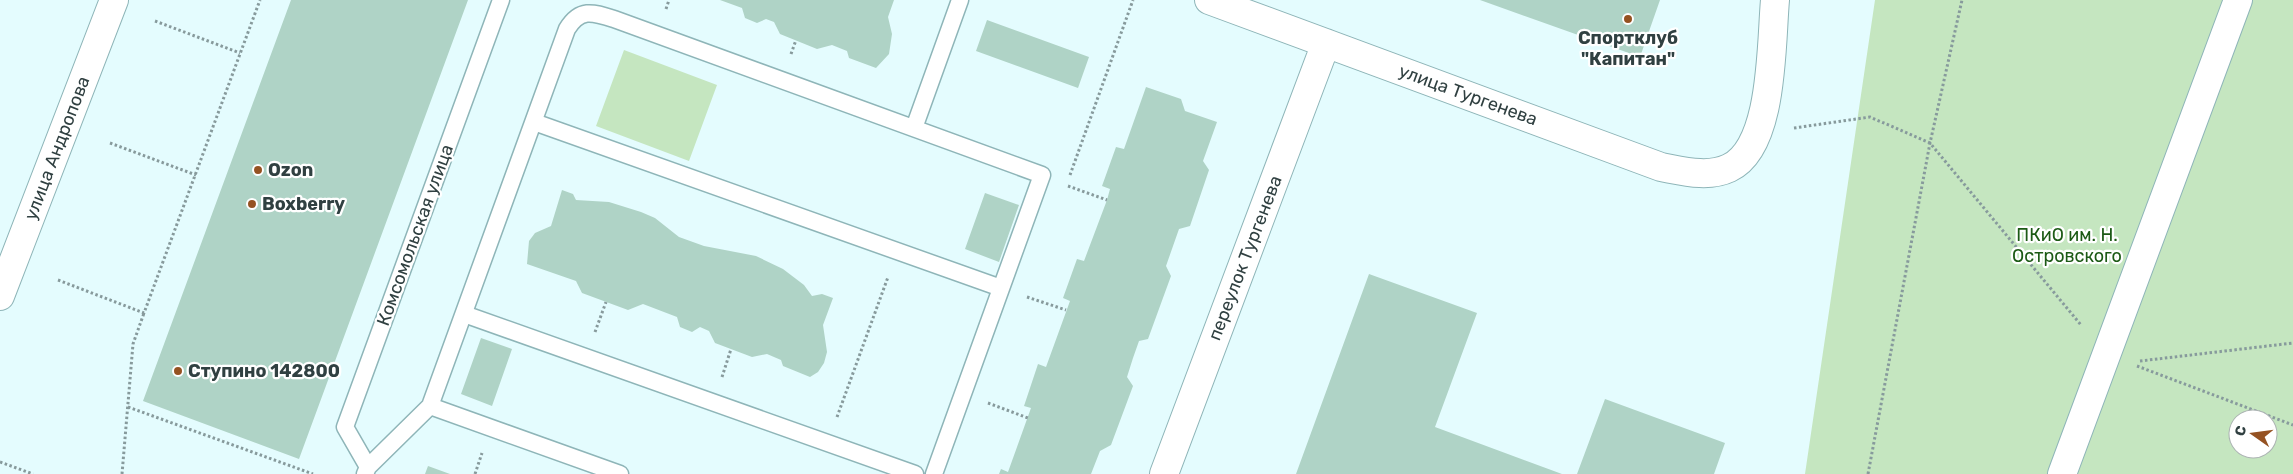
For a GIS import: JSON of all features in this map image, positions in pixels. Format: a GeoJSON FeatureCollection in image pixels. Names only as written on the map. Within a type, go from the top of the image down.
{"type":"FeatureCollection","features":[{"type":"Feature","properties":{"kind":"street","name":"улица Андропова"},"geometry":{"type":"LineString","coordinates":[[0,296],[114,0]]}},
{"type":"Feature","properties":{"kind":"street","name":"улица Тургенева"},"geometry":{"type":"LineString","coordinates":[[1209,0],[1661,167],[1686,172],[1710,173],[1730,168],[1743,157],[1756,141],[1758,133]]}},
{"type":"Feature","properties":{"kind":"street"},"geometry":{"type":"LineString","coordinates":[[1758,133],[1765,113],[1775,0]]}},
{"type":"Feature","properties":{"kind":"street"},"geometry":{"type":"LineString","coordinates":[[2062,474],[2116,358],[2238,0]]}},
{"type":"Feature","properties":{"kind":"street","name":"переулок Тургенева"},"geometry":{"type":"LineString","coordinates":[[1164,474],[1326,43]]}},
{"type":"Feature","properties":{"kind":"lane","name":"Комсомольская улица"},"geometry":{"type":"LineString","coordinates":[[366,471],[345,427],[501,0]]}},
{"type":"Feature","properties":{"kind":"lane"},"geometry":{"type":"LineString","coordinates":[[914,128],[960,0]]}},
{"type":"Feature","properties":{"kind":"lane"},"geometry":{"type":"LineString","coordinates":[[366,471],[430,406],[567,29],[574,18],[586,13],[614,18],[1042,175],[934,474]]}},
{"type":"Feature","properties":{"kind":"lane"},"geometry":{"type":"LineString","coordinates":[[534,122],[1002,288]]}},
{"type":"Feature","properties":{"kind":"lane"},"geometry":{"type":"LineString","coordinates":[[464,314],[916,474]]}},
{"type":"Feature","properties":{"kind":"lane"},"geometry":{"type":"LineString","coordinates":[[430,406],[620,474]]}},
{"type":"Feature","properties":{"kind":"path"},"geometry":{"type":"LineString","coordinates":[[122,474],[133,344],[260,0]]}},
{"type":"Feature","properties":{"kind":"path"},"geometry":{"type":"LineString","coordinates":[[1868,474],[1930,143],[1962,0]]}},
{"type":"Feature","properties":{"kind":"path"},"geometry":{"type":"LineString","coordinates":[[155,21],[240,53]]}},
{"type":"Feature","properties":{"kind":"path"},"geometry":{"type":"LineString","coordinates":[[1758,133],[1870,117],[1930,143],[2116,358],[2293,425]]}},
{"type":"Feature","properties":{"kind":"path"},"geometry":{"type":"LineString","coordinates":[[110,143],[196,175]]}},
{"type":"Feature","properties":{"kind":"path"},"geometry":{"type":"LineString","coordinates":[[1066,185],[1107,200]]}},
{"type":"Feature","properties":{"kind":"path"},"geometry":{"type":"LineString","coordinates":[[828,443],[897,251]]}},
{"type":"Feature","properties":{"kind":"path"},"geometry":{"type":"LineString","coordinates":[[58,280],[144,313]]}},
{"type":"Feature","properties":{"kind":"path"},"geometry":{"type":"LineString","coordinates":[[1026,296],[1066,310]]}},
{"type":"Feature","properties":{"kind":"path"},"geometry":{"type":"LineString","coordinates":[[2116,358],[2293,343]]}},
{"type":"Feature","properties":{"kind":"path"},"geometry":{"type":"LineString","coordinates":[[987,403],[1028,418]]}},
{"type":"Feature","properties":{"kind":"path"},"geometry":{"type":"LineString","coordinates":[[128,407],[313,474]]}},
{"type":"Feature","properties":{"kind":"path"},"geometry":{"type":"LineString","coordinates":[[474,448],[492,454]]}},
{"type":"Feature","properties":{"kind":"path"},"geometry":{"type":"LineString","coordinates":[[475,474],[483,451]]}},
{"type":"Feature","properties":{"kind":"path"},"geometry":{"type":"LineString","coordinates":[[0,462],[33,474]]}},
{"type":"Feature","properties":{"kind":"green space","name":"ПКиО им. Н. Островского"},"geometry":{"type":"Polygon","coordinates":[[[1875,0],[2293,0],[2293,474],[1805,474],[1875,0]]]}},
{"type":"Feature","properties":{"kind":"green space"},"geometry":{"type":"Polygon","coordinates":[[[624,50],[717,85],[689,161],[596,126],[624,50]]]}},
{"type":"Feature","properties":{"kind":"building"},"geometry":{"type":"Polygon","coordinates":[[[291,0],[468,0],[299,459],[143,401],[291,0]]]}},
{"type":"Feature","properties":{"kind":"building"},"geometry":{"type":"Polygon","coordinates":[[[720,0],[894,0],[888,17],[892,34],[889,54],[876,68],[849,58],[847,51],[832,45],[817,49],[780,34],[774,22],[766,19],[757,23],[745,18],[742,8],[720,0]]]}},
{"type":"Feature","properties":{"kind":"building"},"geometry":{"type":"Polygon","coordinates":[[[1480,0],[1660,0],[1640,57],[1480,0]]]}},
{"type":"Feature","properties":{"kind":"building"},"geometry":{"type":"Polygon","coordinates":[[[987,20],[1089,57],[1078,88],[976,51],[987,20]]]}},
{"type":"Feature","properties":{"kind":"building"},"geometry":{"type":"Polygon","coordinates":[[[1146,87],[1181,99],[1185,111],[1217,122],[1203,161],[1209,170],[1190,226],[1179,229],[1166,266],[1171,276],[1148,339],[1139,341],[1127,377],[1133,386],[1111,445],[1100,451],[1091,474],[999,474],[1001,469],[1008,472],[1031,408],[1024,406],[1038,364],[1046,367],[1070,301],[1063,298],[1077,259],[1084,261],[1107,200],[1110,189],[1102,186],[1116,147],[1124,149],[1146,87]]]}},
{"type":"Feature","properties":{"kind":"building"},"geometry":{"type":"Polygon","coordinates":[[[562,190],[573,194],[576,200],[609,202],[641,212],[655,218],[679,237],[704,246],[756,256],[783,269],[804,285],[812,296],[822,294],[833,298],[823,325],[827,352],[824,363],[818,372],[810,377],[783,366],[781,360],[767,354],[752,357],[715,343],[709,331],[700,327],[692,332],[680,327],[677,317],[643,304],[628,310],[582,293],[576,281],[527,264],[529,241],[535,233],[551,226],[562,190]]]}},
{"type":"Feature","properties":{"kind":"building"},"geometry":{"type":"Polygon","coordinates":[[[985,193],[1019,205],[999,262],[965,249],[985,193]]]}},
{"type":"Feature","properties":{"kind":"building"},"geometry":{"type":"Polygon","coordinates":[[[1369,274],[1477,313],[1435,427],[1562,474],[1296,474],[1369,274]]]}},
{"type":"Feature","properties":{"kind":"building"},"geometry":{"type":"Polygon","coordinates":[[[481,338],[512,349],[492,406],[461,394],[481,338]]]}},
{"type":"Feature","properties":{"kind":"building"},"geometry":{"type":"Polygon","coordinates":[[[1605,399],[1725,443],[1714,474],[1577,474],[1605,399]]]}},
{"type":"Feature","properties":{"kind":"building"},"geometry":{"type":"Polygon","coordinates":[[[428,466],[450,474],[425,474],[428,466]]]}},
{"type":"Feature","properties":{"kind":"place","name":"Спортклуб \"Капитан\""},"geometry":{"type":"Point","coordinates":[1628,19]}},
{"type":"Feature","properties":{"kind":"place","name":"Ozon"},"geometry":{"type":"Point","coordinates":[258,170]}},
{"type":"Feature","properties":{"kind":"place","name":"Boxberry"},"geometry":{"type":"Point","coordinates":[252,204]}},
{"type":"Feature","properties":{"kind":"place","name":"Ступино 142800"},"geometry":{"type":"Point","coordinates":[178,371]}}]}
